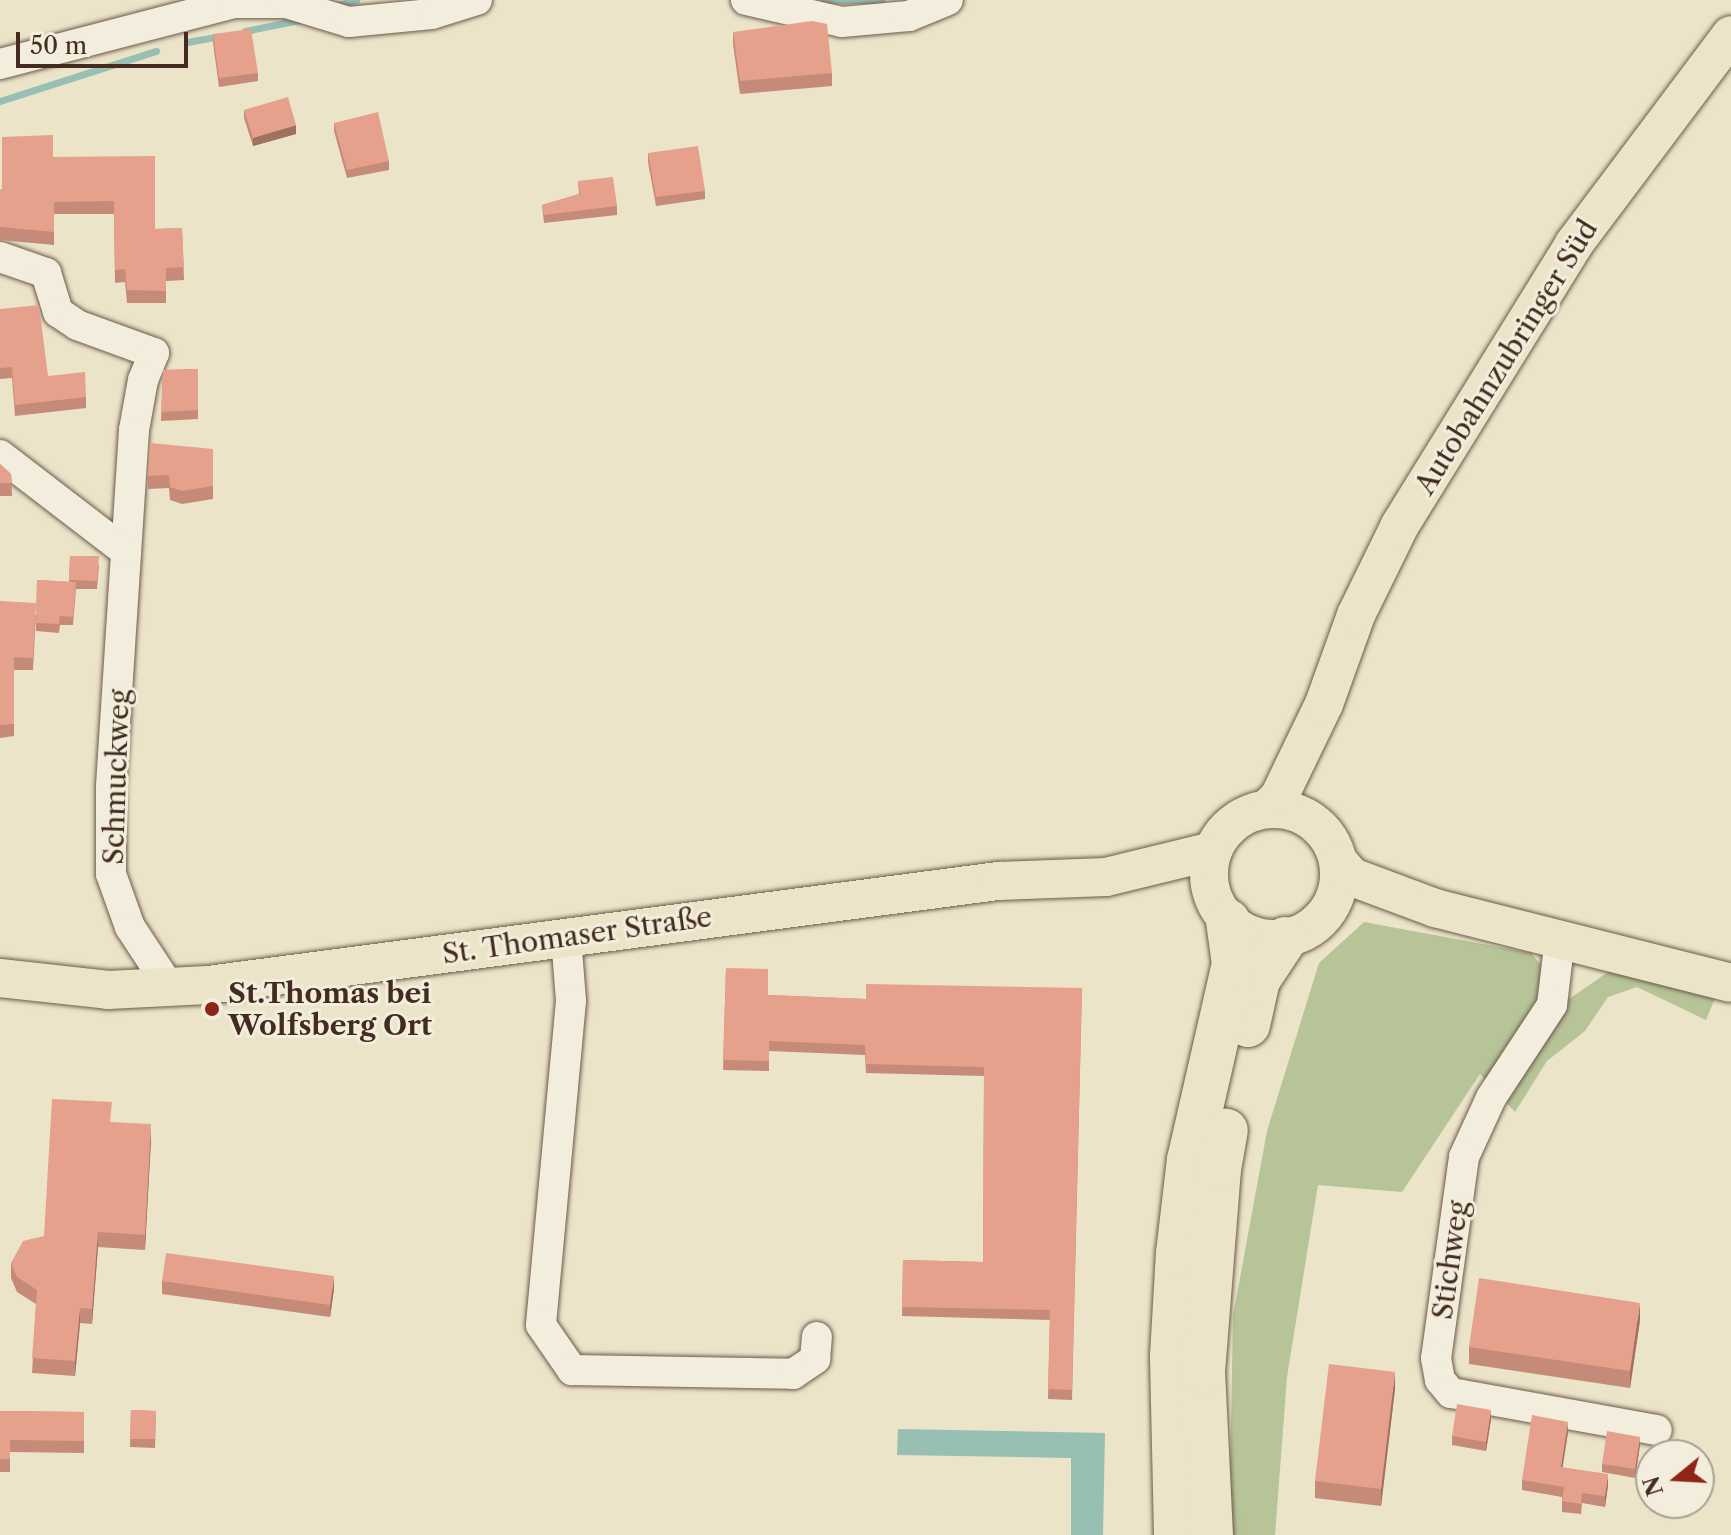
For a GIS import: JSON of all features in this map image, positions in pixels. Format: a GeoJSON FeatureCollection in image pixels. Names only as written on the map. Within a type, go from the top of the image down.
{"type":"FeatureCollection","features":[{"type":"Feature","properties":{"kind":"highway"},"geometry":{"type":"LineString","coordinates":[[1185,1534],[1172,1356],[1178,1253],[1189,1160],[1234,964],[1220,909]]}},
{"type":"Feature","properties":{"kind":"highway"},"geometry":{"type":"LineString","coordinates":[[1185,1534],[1203,1372],[1219,1169],[1258,980],[1285,939]]}},
{"type":"Feature","properties":{"kind":"main road","name":"Autobahnzubringer Süd"},"geometry":{"type":"LineString","coordinates":[[1267,809],[1279,797],[1324,704],[1356,615],[1400,525],[1574,244],[1731,35]]}},
{"type":"Feature","properties":{"kind":"main road","name":"Autobahnzubringer Süd"},"geometry":{"type":"LineString","coordinates":[[1317,825],[1314,778],[1324,704]]}},
{"type":"Feature","properties":{"kind":"main road"},"geometry":{"type":"LineString","coordinates":[[1435,908],[1345,907],[1327,913],[1301,934],[1285,939],[1254,937],[1220,909],[1208,874],[1213,851],[1228,827],[1267,809],[1285,809],[1317,825],[1338,861],[1352,877],[1435,908],[1731,983]]}},
{"type":"Feature","properties":{"kind":"main road","name":"St. Thomaser Straße"},"geometry":{"type":"LineString","coordinates":[[1106,877],[1213,851]]}},
{"type":"Feature","properties":{"kind":"main road"},"geometry":{"type":"LineString","coordinates":[[1327,913],[1336,897],[1338,861]]}},
{"type":"Feature","properties":{"kind":"main road","name":"St. Thomaser Straße"},"geometry":{"type":"LineString","coordinates":[[0,978],[108,990],[170,988],[998,881],[1106,877],[1199,890],[1220,909]]}},
{"type":"Feature","properties":{"kind":"street"},"geometry":{"type":"LineString","coordinates":[[0,64],[234,3],[286,3],[349,22],[432,14],[477,0]]}},
{"type":"Feature","properties":{"kind":"street"},"geometry":{"type":"LineString","coordinates":[[746,0],[842,22],[909,16],[948,0]]}},
{"type":"Feature","properties":{"kind":"street","name":"Schmuckweg"},"geometry":{"type":"LineString","coordinates":[[0,257],[46,273],[58,312],[77,325],[154,353],[143,380],[134,430],[111,786],[111,874],[130,927],[170,988]]}},
{"type":"Feature","properties":{"kind":"street"},"geometry":{"type":"LineString","coordinates":[[0,455],[125,551]]}},
{"type":"Feature","properties":{"kind":"street"},"geometry":{"type":"LineString","coordinates":[[566,937],[571,1001],[541,1325],[572,1370],[793,1374],[815,1359],[817,1337]]}},
{"type":"Feature","properties":{"kind":"street","name":"Stichweg"},"geometry":{"type":"LineString","coordinates":[[1560,938],[1552,1005],[1491,1098],[1464,1157],[1436,1358],[1440,1380],[1451,1393],[1657,1430]]}},
{"type":"Feature","properties":{"kind":"green space"},"geometry":{"type":"Polygon","coordinates":[[[1364,922],[1531,953],[1569,999],[1614,968],[1716,996],[1706,1020],[1637,987],[1608,997],[1585,1031],[1547,1061],[1515,1112],[1480,1074],[1402,1192],[1318,1185],[1287,1377],[1275,1535],[1229,1535],[1233,1316],[1267,1131],[1319,963],[1364,922]]]}},
{"type":"Feature","properties":{"kind":"water"},"geometry":{"type":"Polygon","coordinates":[[[898,1429],[1105,1433],[1103,1535],[1071,1535],[1071,1458],[897,1455],[898,1429]]]}},
{"type":"Feature","properties":{"kind":"building"},"geometry":{"type":"Polygon","coordinates":[[[812,21],[827,24],[832,73],[740,81],[733,32],[812,21]]]}},
{"type":"Feature","properties":{"kind":"building"},"geometry":{"type":"Polygon","coordinates":[[[251,29],[258,73],[219,78],[213,34],[251,29]]]}},
{"type":"Feature","properties":{"kind":"building"},"geometry":{"type":"Polygon","coordinates":[[[288,97],[296,125],[253,138],[244,110],[288,97]]]}},
{"type":"Feature","properties":{"kind":"building"},"geometry":{"type":"Polygon","coordinates":[[[378,112],[389,161],[347,170],[334,123],[378,112]]]}},
{"type":"Feature","properties":{"kind":"building"},"geometry":{"type":"Polygon","coordinates":[[[53,135],[53,157],[155,156],[155,229],[182,228],[184,267],[166,268],[166,291],[127,290],[125,269],[115,270],[114,201],[54,202],[54,232],[0,227],[2,137],[53,135]]]}},
{"type":"Feature","properties":{"kind":"building"},"geometry":{"type":"Polygon","coordinates":[[[698,146],[705,191],[656,197],[648,153],[698,146]]]}},
{"type":"Feature","properties":{"kind":"building"},"geometry":{"type":"Polygon","coordinates":[[[613,177],[617,206],[544,215],[542,205],[580,194],[578,181],[613,177]]]}},
{"type":"Feature","properties":{"kind":"building"},"geometry":{"type":"Polygon","coordinates":[[[39,305],[48,376],[85,372],[86,397],[15,405],[12,367],[0,368],[0,309],[39,305]]]}},
{"type":"Feature","properties":{"kind":"building"},"geometry":{"type":"Polygon","coordinates":[[[198,369],[198,410],[161,412],[163,370],[198,369]]]}},
{"type":"Feature","properties":{"kind":"building"},"geometry":{"type":"Polygon","coordinates":[[[150,443],[213,449],[213,486],[182,491],[170,487],[169,475],[148,476],[150,443]]]}},
{"type":"Feature","properties":{"kind":"building"},"geometry":{"type":"Polygon","coordinates":[[[0,464],[11,474],[12,483],[0,483],[0,464]]]}},
{"type":"Feature","properties":{"kind":"building"},"geometry":{"type":"Polygon","coordinates":[[[70,556],[99,556],[97,581],[69,580],[70,556]]]}},
{"type":"Feature","properties":{"kind":"building"},"geometry":{"type":"Polygon","coordinates":[[[37,580],[76,582],[73,617],[60,616],[59,624],[36,623],[37,580]]]}},
{"type":"Feature","properties":{"kind":"building"},"geometry":{"type":"Polygon","coordinates":[[[0,601],[36,603],[33,658],[14,657],[14,724],[0,725],[0,601]]]}},
{"type":"Feature","properties":{"kind":"building"},"geometry":{"type":"Polygon","coordinates":[[[726,968],[768,969],[768,995],[866,999],[866,984],[1082,988],[1072,1390],[1048,1389],[1050,1310],[902,1307],[903,1260],[983,1262],[984,1067],[866,1064],[865,1045],[769,1041],[769,1061],[723,1060],[726,968]]]}},
{"type":"Feature","properties":{"kind":"building"},"geometry":{"type":"Polygon","coordinates":[[[52,1099],[112,1102],[110,1122],[151,1124],[145,1235],[98,1232],[92,1309],[80,1308],[75,1361],[32,1358],[37,1290],[17,1277],[11,1263],[23,1241],[44,1236],[52,1099]]]}},
{"type":"Feature","properties":{"kind":"building"},"geometry":{"type":"Polygon","coordinates":[[[166,1253],[334,1276],[330,1305],[162,1281],[166,1253]]]}},
{"type":"Feature","properties":{"kind":"building"},"geometry":{"type":"Polygon","coordinates":[[[1479,1278],[1640,1303],[1630,1371],[1469,1347],[1479,1278]]]}},
{"type":"Feature","properties":{"kind":"building"},"geometry":{"type":"Polygon","coordinates":[[[1329,1364],[1395,1372],[1381,1489],[1315,1481],[1329,1364]]]}},
{"type":"Feature","properties":{"kind":"building"},"geometry":{"type":"Polygon","coordinates":[[[1457,1404],[1491,1410],[1486,1442],[1452,1436],[1457,1404]]]}},
{"type":"Feature","properties":{"kind":"building"},"geometry":{"type":"Polygon","coordinates":[[[131,1410],[156,1411],[155,1439],[130,1439],[131,1410]]]}},
{"type":"Feature","properties":{"kind":"building"},"geometry":{"type":"Polygon","coordinates":[[[0,1411],[84,1412],[84,1441],[10,1440],[10,1459],[0,1459],[0,1411]]]}},
{"type":"Feature","properties":{"kind":"building"},"geometry":{"type":"Polygon","coordinates":[[[1532,1415],[1568,1422],[1561,1467],[1608,1474],[1605,1496],[1582,1493],[1581,1504],[1562,1501],[1564,1487],[1522,1480],[1532,1415]]]}},
{"type":"Feature","properties":{"kind":"building"},"geometry":{"type":"Polygon","coordinates":[[[1607,1431],[1640,1437],[1635,1439],[1635,1469],[1602,1464],[1607,1431]]]}},
{"type":"Feature","properties":{"kind":"waterway"},"geometry":{"type":"LineString","coordinates":[[338,5],[356,0]]}},
{"type":"Feature","properties":{"kind":"waterway"},"geometry":{"type":"LineString","coordinates":[[824,0],[881,0]]}},
{"type":"Feature","properties":{"kind":"waterway"},"geometry":{"type":"LineString","coordinates":[[245,31],[299,20]]}},
{"type":"Feature","properties":{"kind":"waterway"},"geometry":{"type":"LineString","coordinates":[[187,42],[221,36]]}},
{"type":"Feature","properties":{"kind":"waterway"},"geometry":{"type":"LineString","coordinates":[[0,101],[156,51]]}},
{"type":"Feature","properties":{"kind":"place","name":"St.Thomas bei Wolfsberg Ort"},"geometry":{"type":"Point","coordinates":[212,1009]}}]}
